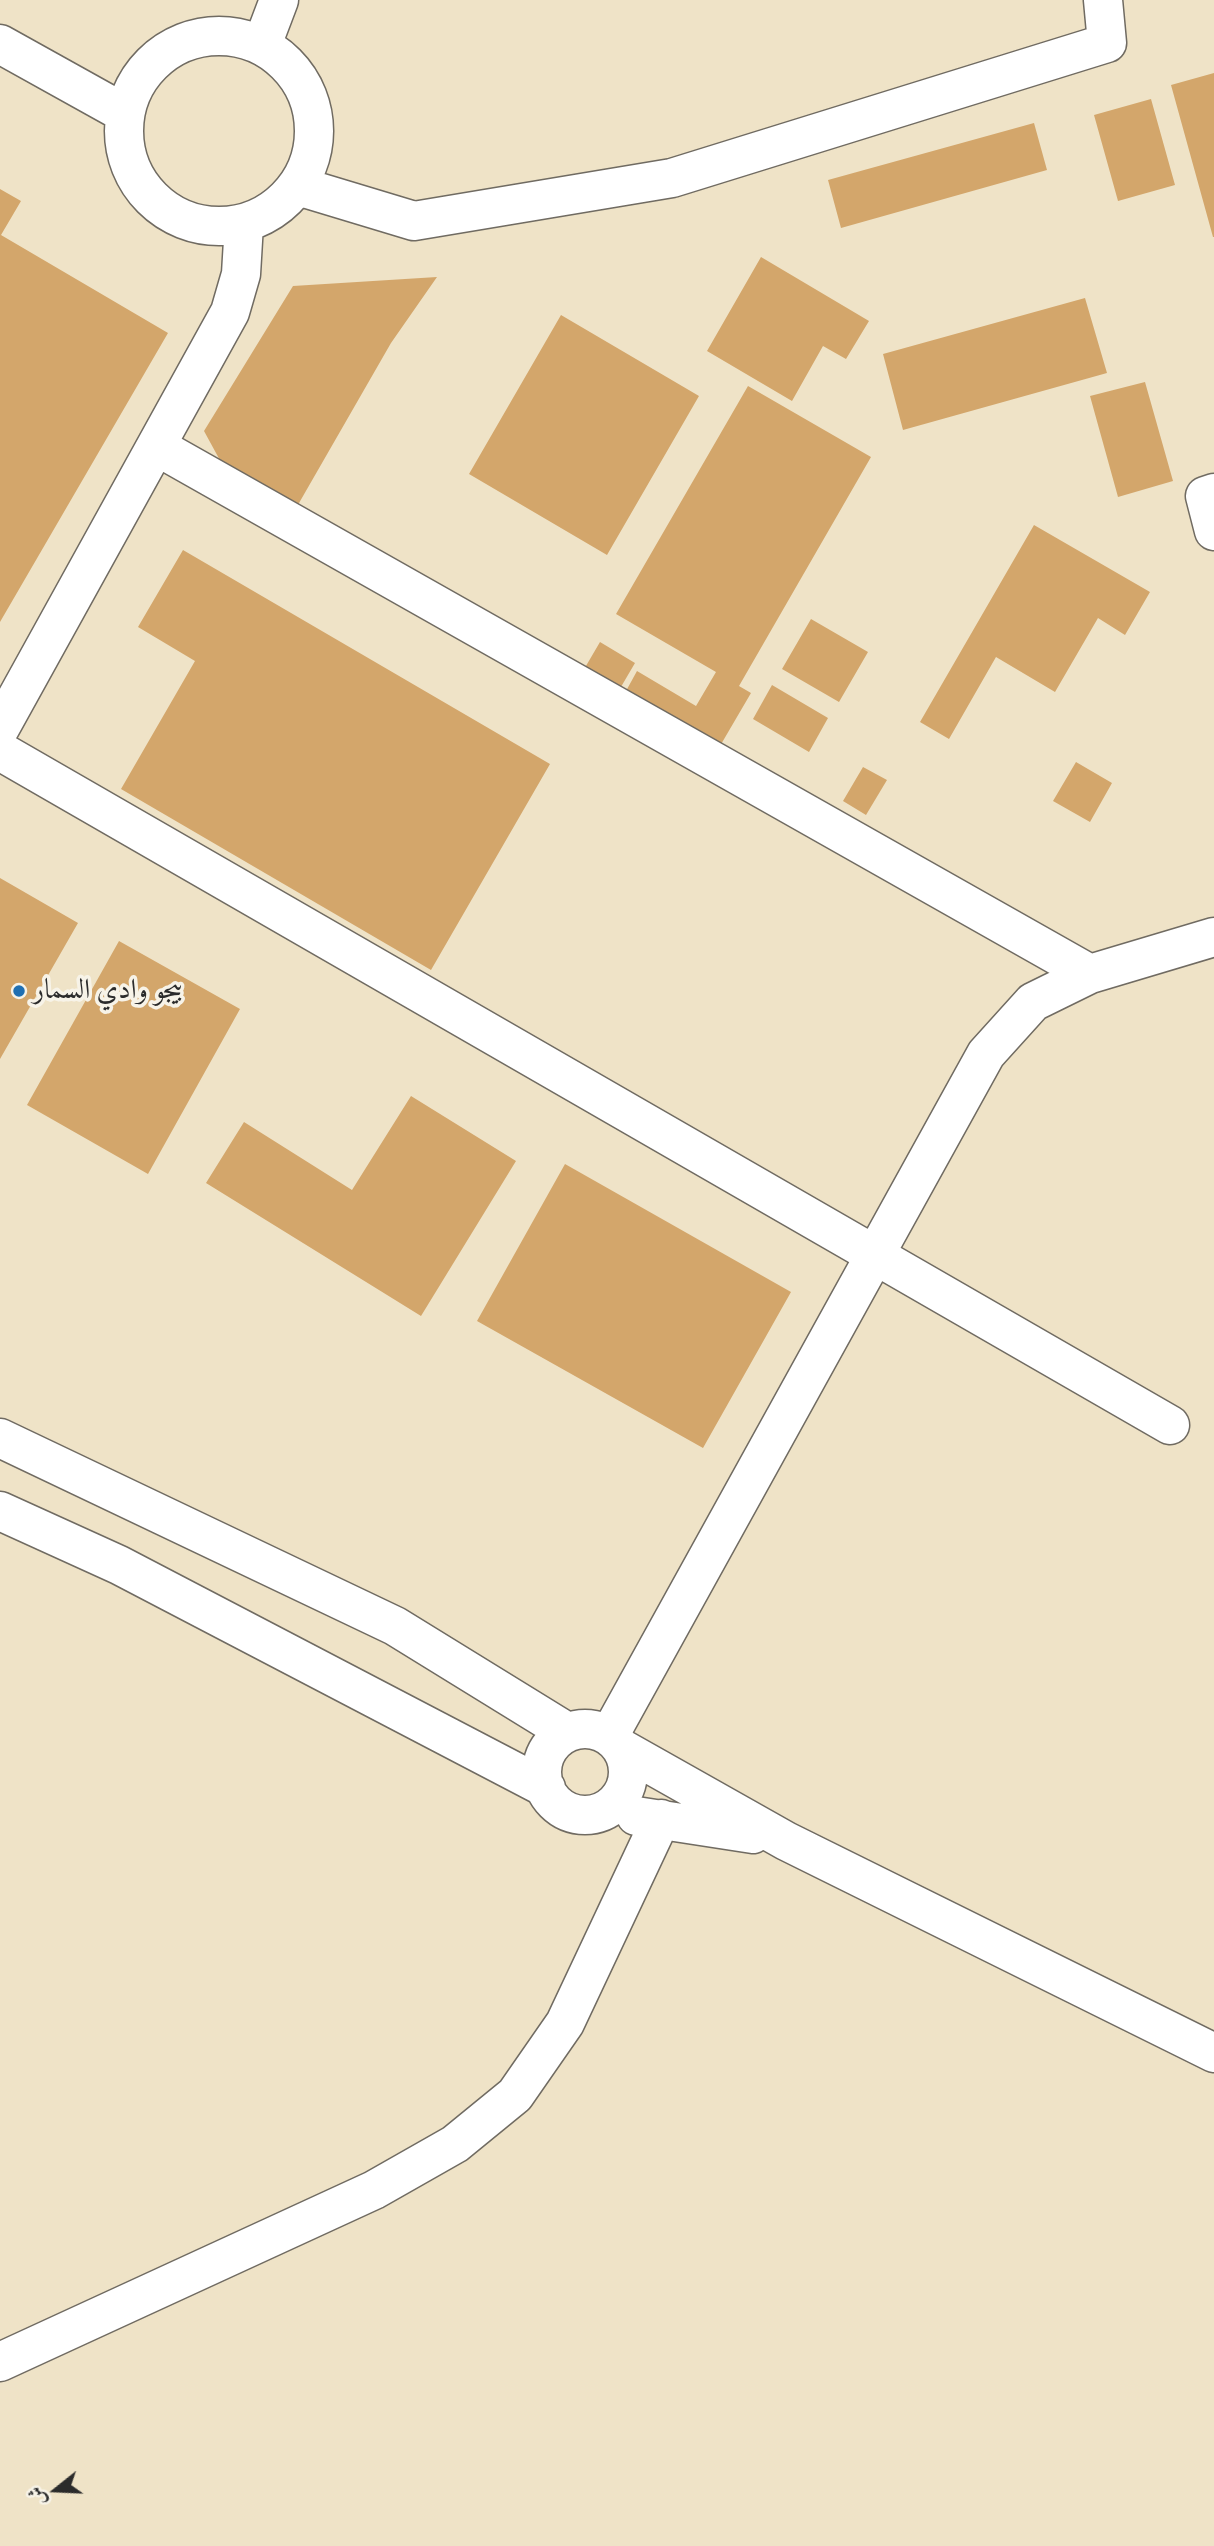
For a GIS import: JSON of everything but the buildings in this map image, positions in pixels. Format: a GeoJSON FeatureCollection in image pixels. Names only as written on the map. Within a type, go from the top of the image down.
{"type":"FeatureCollection","features":[{"type":"Feature","properties":{"kind":"street"},"geometry":{"type":"LineString","coordinates":[[262,45],[279,0]]}},
{"type":"Feature","properties":{"kind":"street"},"geometry":{"type":"LineString","coordinates":[[298,186],[414,221],[672,178],[1107,43],[1103,0]]}},
{"type":"Feature","properties":{"kind":"street"},"geometry":{"type":"LineString","coordinates":[[230,35],[262,45],[278,55],[301,81],[313,112],[314,145],[298,186],[274,209],[244,224],[211,227],[185,221],[157,204],[135,178],[124,147],[124,113],[142,73],[166,50],[197,37],[230,35]]}},
{"type":"Feature","properties":{"kind":"street"},"geometry":{"type":"LineString","coordinates":[[0,44],[124,113]]}},
{"type":"Feature","properties":{"kind":"street"},"geometry":{"type":"LineString","coordinates":[[0,728],[230,312],[241,274],[244,224]]}},
{"type":"Feature","properties":{"kind":"street"},"geometry":{"type":"LineString","coordinates":[[156,446],[1090,974]]}},
{"type":"Feature","properties":{"kind":"street"},"geometry":{"type":"LineString","coordinates":[[1214,493],[1205,495],[1214,531]]}},
{"type":"Feature","properties":{"kind":"street"},"geometry":{"type":"LineString","coordinates":[[0,751],[1170,1425]]}},
{"type":"Feature","properties":{"kind":"street"},"geometry":{"type":"LineString","coordinates":[[615,1742],[986,1054],[1033,1002],[1090,974],[1214,937]]}},
{"type":"Feature","properties":{"kind":"street"},"geometry":{"type":"LineString","coordinates":[[0,1438],[395,1626],[567,1732],[594,1730],[786,1841],[1214,2053]]}},
{"type":"Feature","properties":{"kind":"street"},"geometry":{"type":"LineString","coordinates":[[0,1511],[119,1565],[546,1788],[562,1809],[588,1815],[601,1812],[661,1819],[786,1841]]}},
{"type":"Feature","properties":{"kind":"street"},"geometry":{"type":"LineString","coordinates":[[546,1788],[542,1762],[548,1750],[567,1732]]}},
{"type":"Feature","properties":{"kind":"street"},"geometry":{"type":"LineString","coordinates":[[601,1812],[622,1795],[627,1782],[628,1769],[615,1742]]}},
{"type":"Feature","properties":{"kind":"street"},"geometry":{"type":"LineString","coordinates":[[0,2361],[374,2190],[455,2144],[515,2095],[565,2023],[661,1819]]}},
{"type":"Feature","properties":{"kind":"place","name":"بيجو وادي السمار"},"geometry":{"type":"Point","coordinates":[19,991]}}]}
